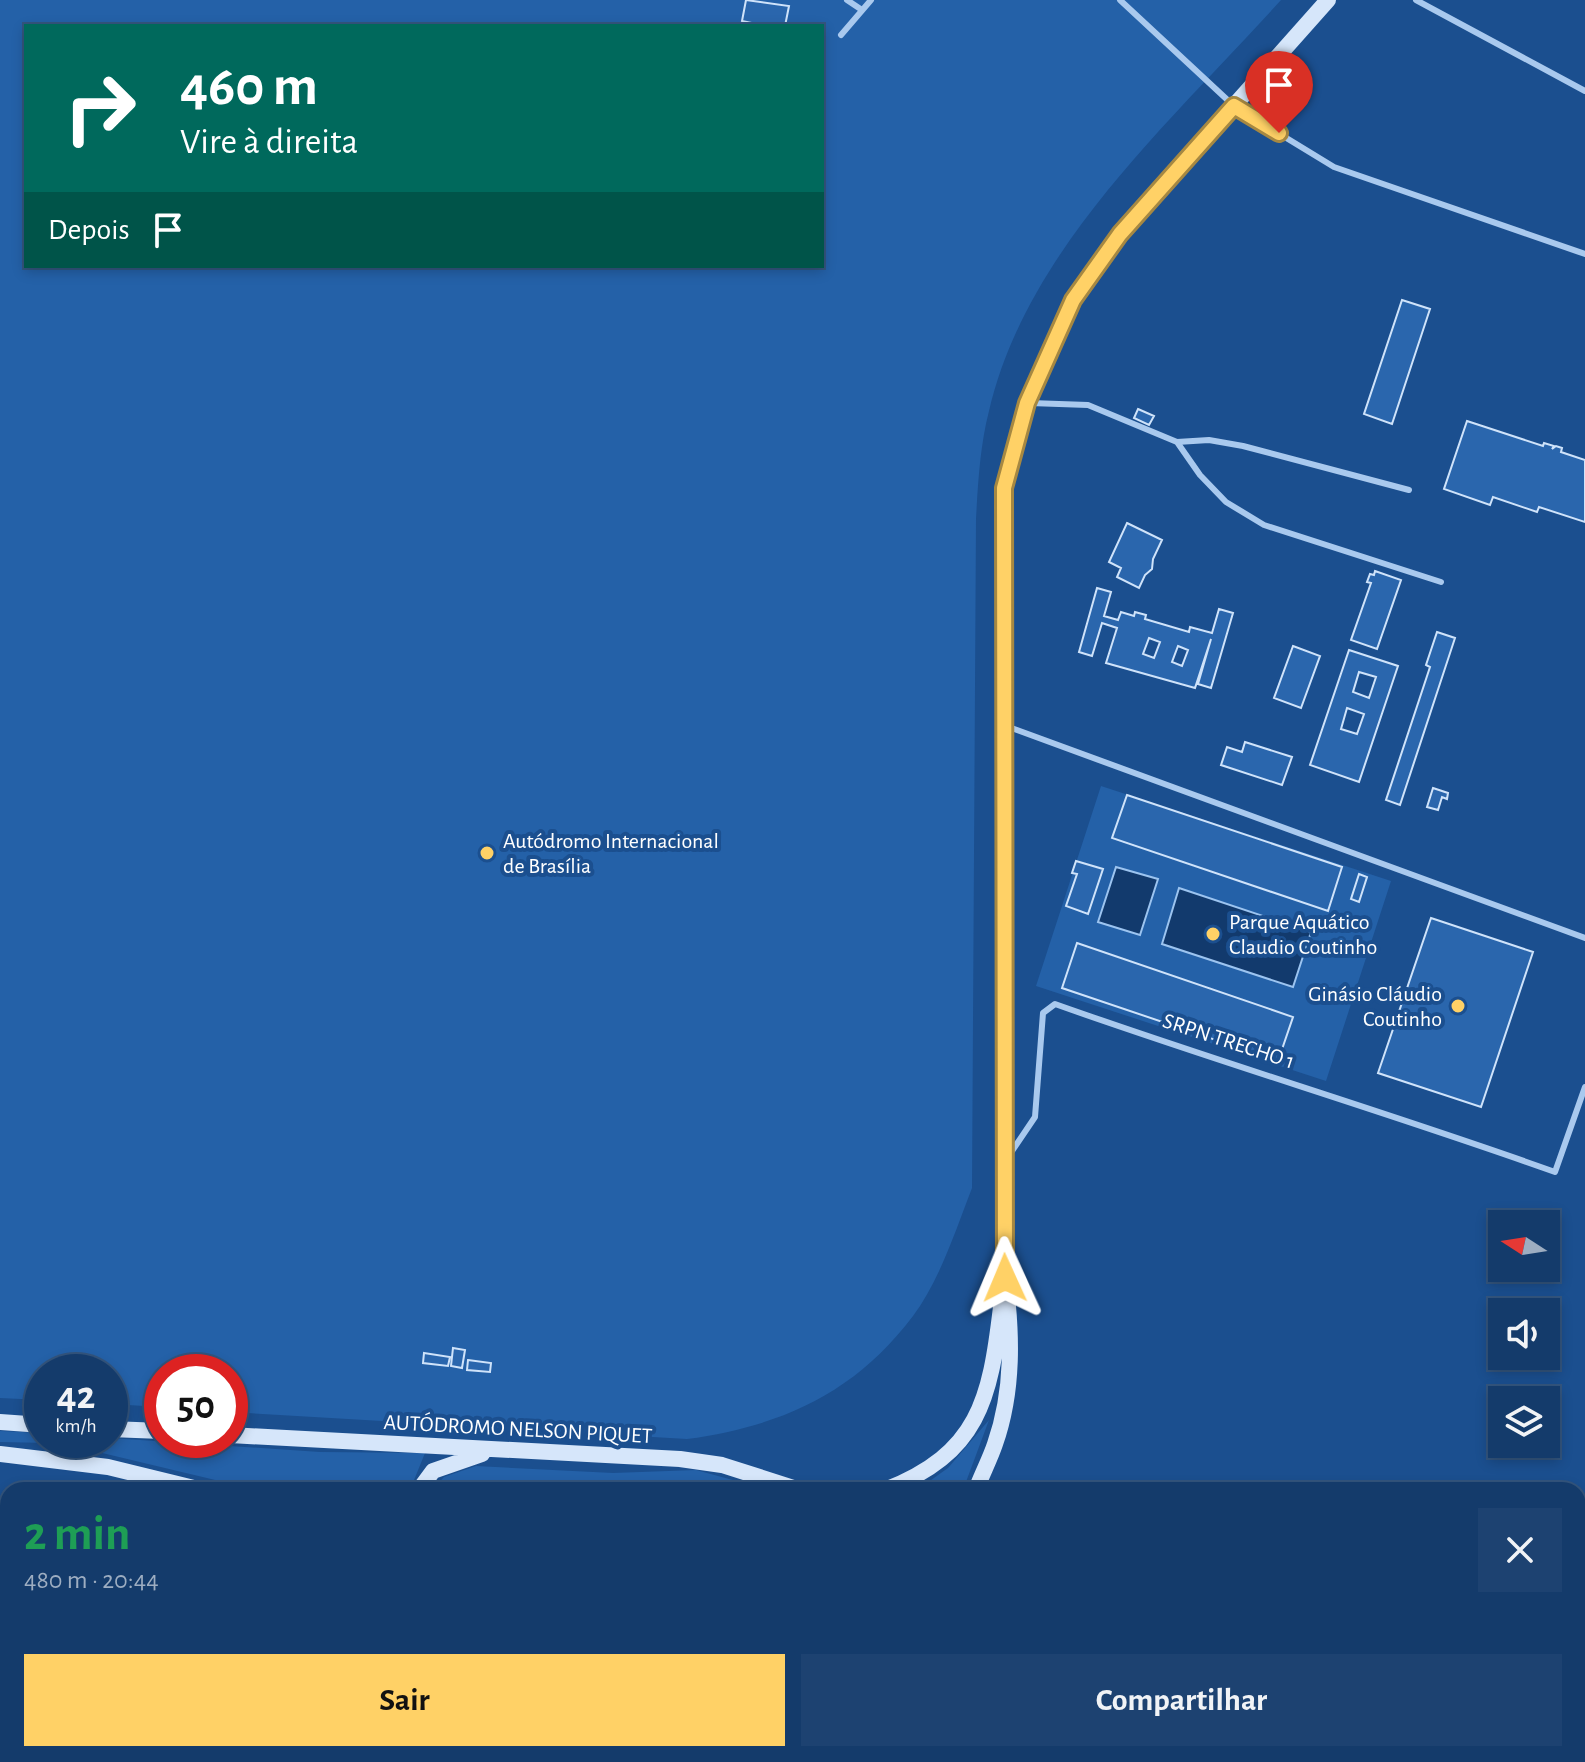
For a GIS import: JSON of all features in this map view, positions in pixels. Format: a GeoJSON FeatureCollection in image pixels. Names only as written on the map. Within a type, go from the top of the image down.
{"type":"FeatureCollection","features":[{"type":"Feature","properties":{"kind":"main road"},"geometry":{"type":"LineString","coordinates":[[979,1482],[996,1443],[1006,1401],[1011,1357],[1005,1278],[1004,1163],[1004,488],[1027,403],[1073,300],[1120,234],[1328,0]]}},
{"type":"Feature","properties":{"kind":"main road"},"geometry":{"type":"LineString","coordinates":[[904,1482],[943,1459],[968,1432],[984,1402],[1005,1278]]}},
{"type":"Feature","properties":{"kind":"main road"},"geometry":{"type":"LineString","coordinates":[[0,1422],[24,1424]]}},
{"type":"Feature","properties":{"kind":"main road","name":"AUTÓDROMO NELSON PIQUET"},"geometry":{"type":"LineString","coordinates":[[248,1436],[640,1456],[722,1465],[775,1482]]}},
{"type":"Feature","properties":{"kind":"main road"},"geometry":{"type":"LineString","coordinates":[[425,1482],[433,1471],[495,1450]]}},
{"type":"Feature","properties":{"kind":"main road"},"geometry":{"type":"LineString","coordinates":[[0,1454],[108,1467],[142,1482]]}},
{"type":"Feature","properties":{"kind":"lane"},"geometry":{"type":"LineString","coordinates":[[847,0],[862,10]]}},
{"type":"Feature","properties":{"kind":"lane"},"geometry":{"type":"LineString","coordinates":[[841,35],[871,0]]}},
{"type":"Feature","properties":{"kind":"lane"},"geometry":{"type":"LineString","coordinates":[[1120,0],[1234,106],[1334,167],[1585,254]]}},
{"type":"Feature","properties":{"kind":"lane"},"geometry":{"type":"LineString","coordinates":[[1416,0],[1585,91]]}},
{"type":"Feature","properties":{"kind":"lane"},"geometry":{"type":"LineString","coordinates":[[1027,403],[1088,405],[1177,442],[1209,440],[1243,446],[1409,490]]}},
{"type":"Feature","properties":{"kind":"lane"},"geometry":{"type":"LineString","coordinates":[[1177,442],[1200,475],[1226,502],[1264,525],[1441,582]]}},
{"type":"Feature","properties":{"kind":"lane"},"geometry":{"type":"LineString","coordinates":[[1004,725],[1585,938]]}},
{"type":"Feature","properties":{"kind":"lane","name":"SRPN TRECHO 1"},"geometry":{"type":"LineString","coordinates":[[1004,1163],[1035,1117],[1043,1013],[1055,1004],[1175,1047],[1417,1123],[1555,1172],[1585,1087]]}},
{"type":"Feature","properties":{"kind":"shaded area","name":"Autódromo Internacional de Brasília"},"geometry":{"type":"Polygon","coordinates":[[[0,0],[1281,0],[1151,140],[1070,241],[1035,294],[1008,351],[989,411],[981,451],[976,519],[972,1188],[947,1254],[913,1316],[866,1366],[813,1402],[754,1425],[687,1439],[248,1413],[248,1354],[144,1354],[144,1406],[128,1405],[128,1354],[24,1354],[24,1399],[0,1398],[0,0]]]}},
{"type":"Feature","properties":{"kind":"shaded area","name":"Parque Aquático Claudio Coutinho"},"geometry":{"type":"Polygon","coordinates":[[[1101,786],[1391,881],[1326,1081],[1036,986],[1101,786]]]}},
{"type":"Feature","properties":{"kind":"shaded area"},"geometry":{"type":"Polygon","coordinates":[[[1116,867],[1158,879],[1140,935],[1098,922],[1116,867]]]}},
{"type":"Feature","properties":{"kind":"shaded area"},"geometry":{"type":"Polygon","coordinates":[[[1179,888],[1311,932],[1293,987],[1162,944],[1179,888]]]}},
{"type":"Feature","properties":{"kind":"shaded area"},"geometry":{"type":"Polygon","coordinates":[[[989,1420],[966,1482],[928,1482],[948,1468],[989,1420]]]}},
{"type":"Feature","properties":{"kind":"shaded area"},"geometry":{"type":"Polygon","coordinates":[[[0,1431],[24,1432],[24,1442],[0,1442],[0,1431]]]}},
{"type":"Feature","properties":{"kind":"shaded area"},"geometry":{"type":"Polygon","coordinates":[[[128,1439],[144,1440],[144,1458],[248,1458],[248,1447],[320,1452],[425,1453],[413,1482],[224,1482],[123,1458],[128,1458],[128,1439]]]}},
{"type":"Feature","properties":{"kind":"shaded area"},"geometry":{"type":"Polygon","coordinates":[[[476,1466],[613,1473],[696,1470],[740,1482],[439,1482],[444,1477],[476,1466]]]}},
{"type":"Feature","properties":{"kind":"building"},"geometry":{"type":"Polygon","coordinates":[[[746,0],[789,6],[785,24],[742,21],[746,0]]]}},
{"type":"Feature","properties":{"kind":"building"},"geometry":{"type":"Polygon","coordinates":[[[1402,300],[1430,309],[1392,424],[1364,414],[1402,300]]]}},
{"type":"Feature","properties":{"kind":"building"},"geometry":{"type":"Polygon","coordinates":[[[1138,409],[1154,416],[1149,425],[1134,418],[1138,409]]]}},
{"type":"Feature","properties":{"kind":"building"},"geometry":{"type":"Polygon","coordinates":[[[1467,421],[1543,446],[1544,443],[1554,446],[1552,449],[1556,446],[1562,448],[1561,452],[1585,460],[1585,522],[1539,507],[1537,512],[1493,497],[1490,505],[1444,489],[1467,421]]]}},
{"type":"Feature","properties":{"kind":"building"},"geometry":{"type":"Polygon","coordinates":[[[1127,523],[1162,540],[1152,569],[1139,588],[1117,577],[1121,568],[1109,562],[1127,523]]]}},
{"type":"Feature","properties":{"kind":"building"},"geometry":{"type":"Polygon","coordinates":[[[1375,571],[1401,580],[1377,649],[1351,640],[1371,583],[1367,582],[1375,571]]]}},
{"type":"Feature","properties":{"kind":"building"},"geometry":{"type":"Polygon","coordinates":[[[1097,588],[1111,592],[1104,616],[1118,620],[1121,612],[1134,616],[1135,612],[1146,615],[1145,619],[1189,632],[1190,627],[1212,633],[1219,609],[1233,613],[1211,688],[1198,684],[1211,639],[1195,688],[1106,663],[1117,628],[1102,623],[1092,656],[1079,652],[1097,588]],[[1149,638],[1143,654],[1154,658],[1160,642],[1149,638]],[[1178,646],[1172,662],[1182,666],[1188,650],[1178,646]]]}},
{"type":"Feature","properties":{"kind":"building"},"geometry":{"type":"Polygon","coordinates":[[[1437,632],[1455,638],[1400,805],[1386,800],[1430,667],[1426,665],[1437,632]]]}},
{"type":"Feature","properties":{"kind":"building"},"geometry":{"type":"Polygon","coordinates":[[[1293,646],[1320,656],[1301,708],[1274,698],[1293,646]]]}},
{"type":"Feature","properties":{"kind":"building"},"geometry":{"type":"Polygon","coordinates":[[[1349,650],[1398,666],[1359,782],[1310,765],[1349,650]],[[1359,672],[1353,692],[1369,698],[1376,677],[1359,672]],[[1347,708],[1341,729],[1357,734],[1364,714],[1347,708]]]}},
{"type":"Feature","properties":{"kind":"building"},"geometry":{"type":"Polygon","coordinates":[[[1245,742],[1292,757],[1282,785],[1221,765],[1227,747],[1242,752],[1245,742]]]}},
{"type":"Feature","properties":{"kind":"building"},"geometry":{"type":"Polygon","coordinates":[[[1433,788],[1448,793],[1447,799],[1442,797],[1438,810],[1427,807],[1433,788]]]}},
{"type":"Feature","properties":{"kind":"building"},"geometry":{"type":"Polygon","coordinates":[[[1127,795],[1342,867],[1328,911],[1112,838],[1127,795]]]}},
{"type":"Feature","properties":{"kind":"building"},"geometry":{"type":"Polygon","coordinates":[[[1076,861],[1103,869],[1088,914],[1066,906],[1077,874],[1072,873],[1076,861]]]}},
{"type":"Feature","properties":{"kind":"building"},"geometry":{"type":"Polygon","coordinates":[[[1359,874],[1367,877],[1359,902],[1351,899],[1359,874]]]}},
{"type":"Feature","properties":{"kind":"building","name":"Ginásio Cláudio Coutinho"},"geometry":{"type":"Polygon","coordinates":[[[1431,918],[1533,952],[1481,1107],[1378,1073],[1431,918]]]}},
{"type":"Feature","properties":{"kind":"building"},"geometry":{"type":"Polygon","coordinates":[[[1077,943],[1293,1017],[1278,1061],[1062,988],[1077,943]]]}},
{"type":"Feature","properties":{"kind":"building"},"geometry":{"type":"Polygon","coordinates":[[[453,1348],[465,1350],[462,1368],[451,1366],[453,1348]]]}},
{"type":"Feature","properties":{"kind":"building"},"geometry":{"type":"Polygon","coordinates":[[[424,1353],[450,1357],[448,1366],[423,1363],[424,1353]]]}},
{"type":"Feature","properties":{"kind":"building"},"geometry":{"type":"Polygon","coordinates":[[[468,1360],[491,1363],[490,1372],[467,1370],[468,1360]]]}},
{"type":"Feature","properties":{"kind":"place","name":"Autódromo Internacional de Brasília"},"geometry":{"type":"Point","coordinates":[487,853]}},
{"type":"Feature","properties":{"kind":"place","name":"Parque Aquático Claudio Coutinho"},"geometry":{"type":"Point","coordinates":[1213,934]}},
{"type":"Feature","properties":{"kind":"place","name":"Ginásio Cláudio Coutinho"},"geometry":{"type":"Point","coordinates":[1458,1006]}},
{"type":"Feature","properties":{"kind":"route"},"geometry":{"type":"LineString","coordinates":[[1005,1278],[1004,488],[1027,403],[1073,300],[1120,234],[1234,106],[1279,133]]}}]}
